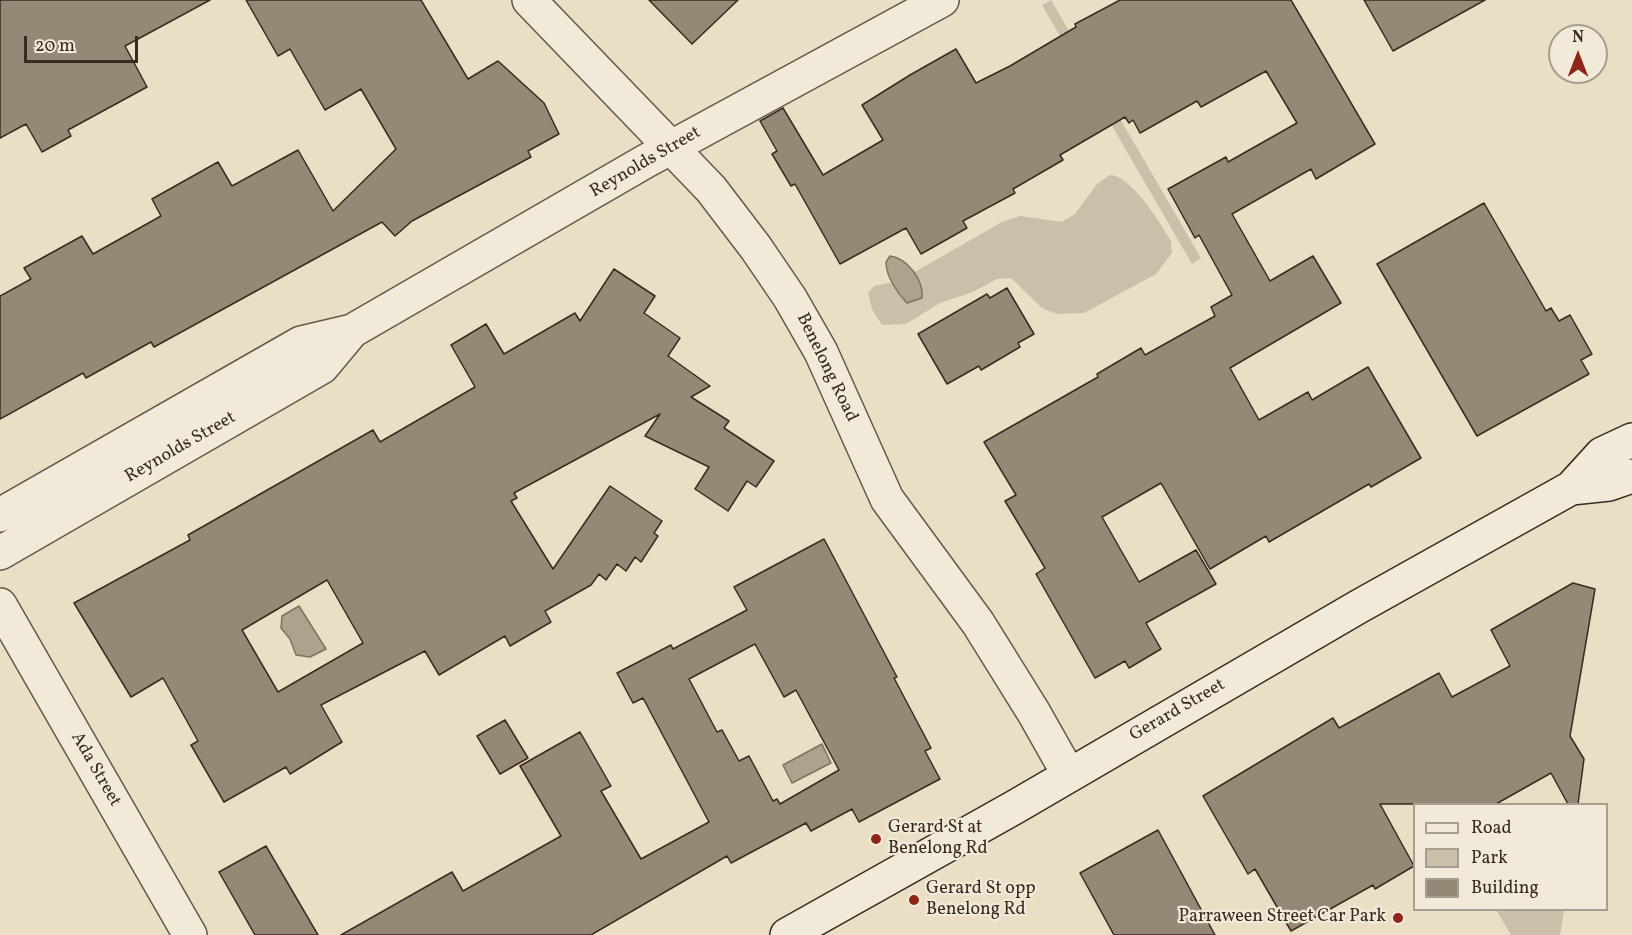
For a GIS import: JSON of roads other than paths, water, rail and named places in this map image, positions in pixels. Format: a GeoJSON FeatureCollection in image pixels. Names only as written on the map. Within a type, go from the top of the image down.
{"type":"FeatureCollection","features":[{"type":"Feature","properties":{"kind":"street","name":"Benelong Road"},"geometry":{"type":"LineString","coordinates":[[529,0],[711,189],[790,298],[821,352],[887,499],[978,623],[1069,775]]}},
{"type":"Feature","properties":{"kind":"street","name":"Reynolds Street"},"geometry":{"type":"LineString","coordinates":[[0,515],[301,343],[352,331],[672,148],[942,0]]}},
{"type":"Feature","properties":{"kind":"street","name":"Reynolds Street"},"geometry":{"type":"LineString","coordinates":[[0,553],[322,367],[352,331]]}},
{"type":"Feature","properties":{"kind":"street","name":"Gerard Street"},"geometry":{"type":"LineString","coordinates":[[787,935],[1358,607],[1571,488],[1602,454],[1632,440]]}},
{"type":"Feature","properties":{"kind":"street","name":"Gerard Street"},"geometry":{"type":"LineString","coordinates":[[1571,488],[1609,484],[1632,476]]}},
{"type":"Feature","properties":{"kind":"street","name":"Ada Street"},"geometry":{"type":"LineString","coordinates":[[0,605],[190,935]]}},
{"type":"Feature","properties":{"kind":"place","name":"Gerard St at Benelong Rd"},"geometry":{"type":"Point","coordinates":[876,839]}},
{"type":"Feature","properties":{"kind":"place","name":"Gerard St opp Benelong Rd"},"geometry":{"type":"Point","coordinates":[914,900]}},
{"type":"Feature","properties":{"kind":"place","name":"Parraween Street Car Park"},"geometry":{"type":"Point","coordinates":[1398,918]}}]}
